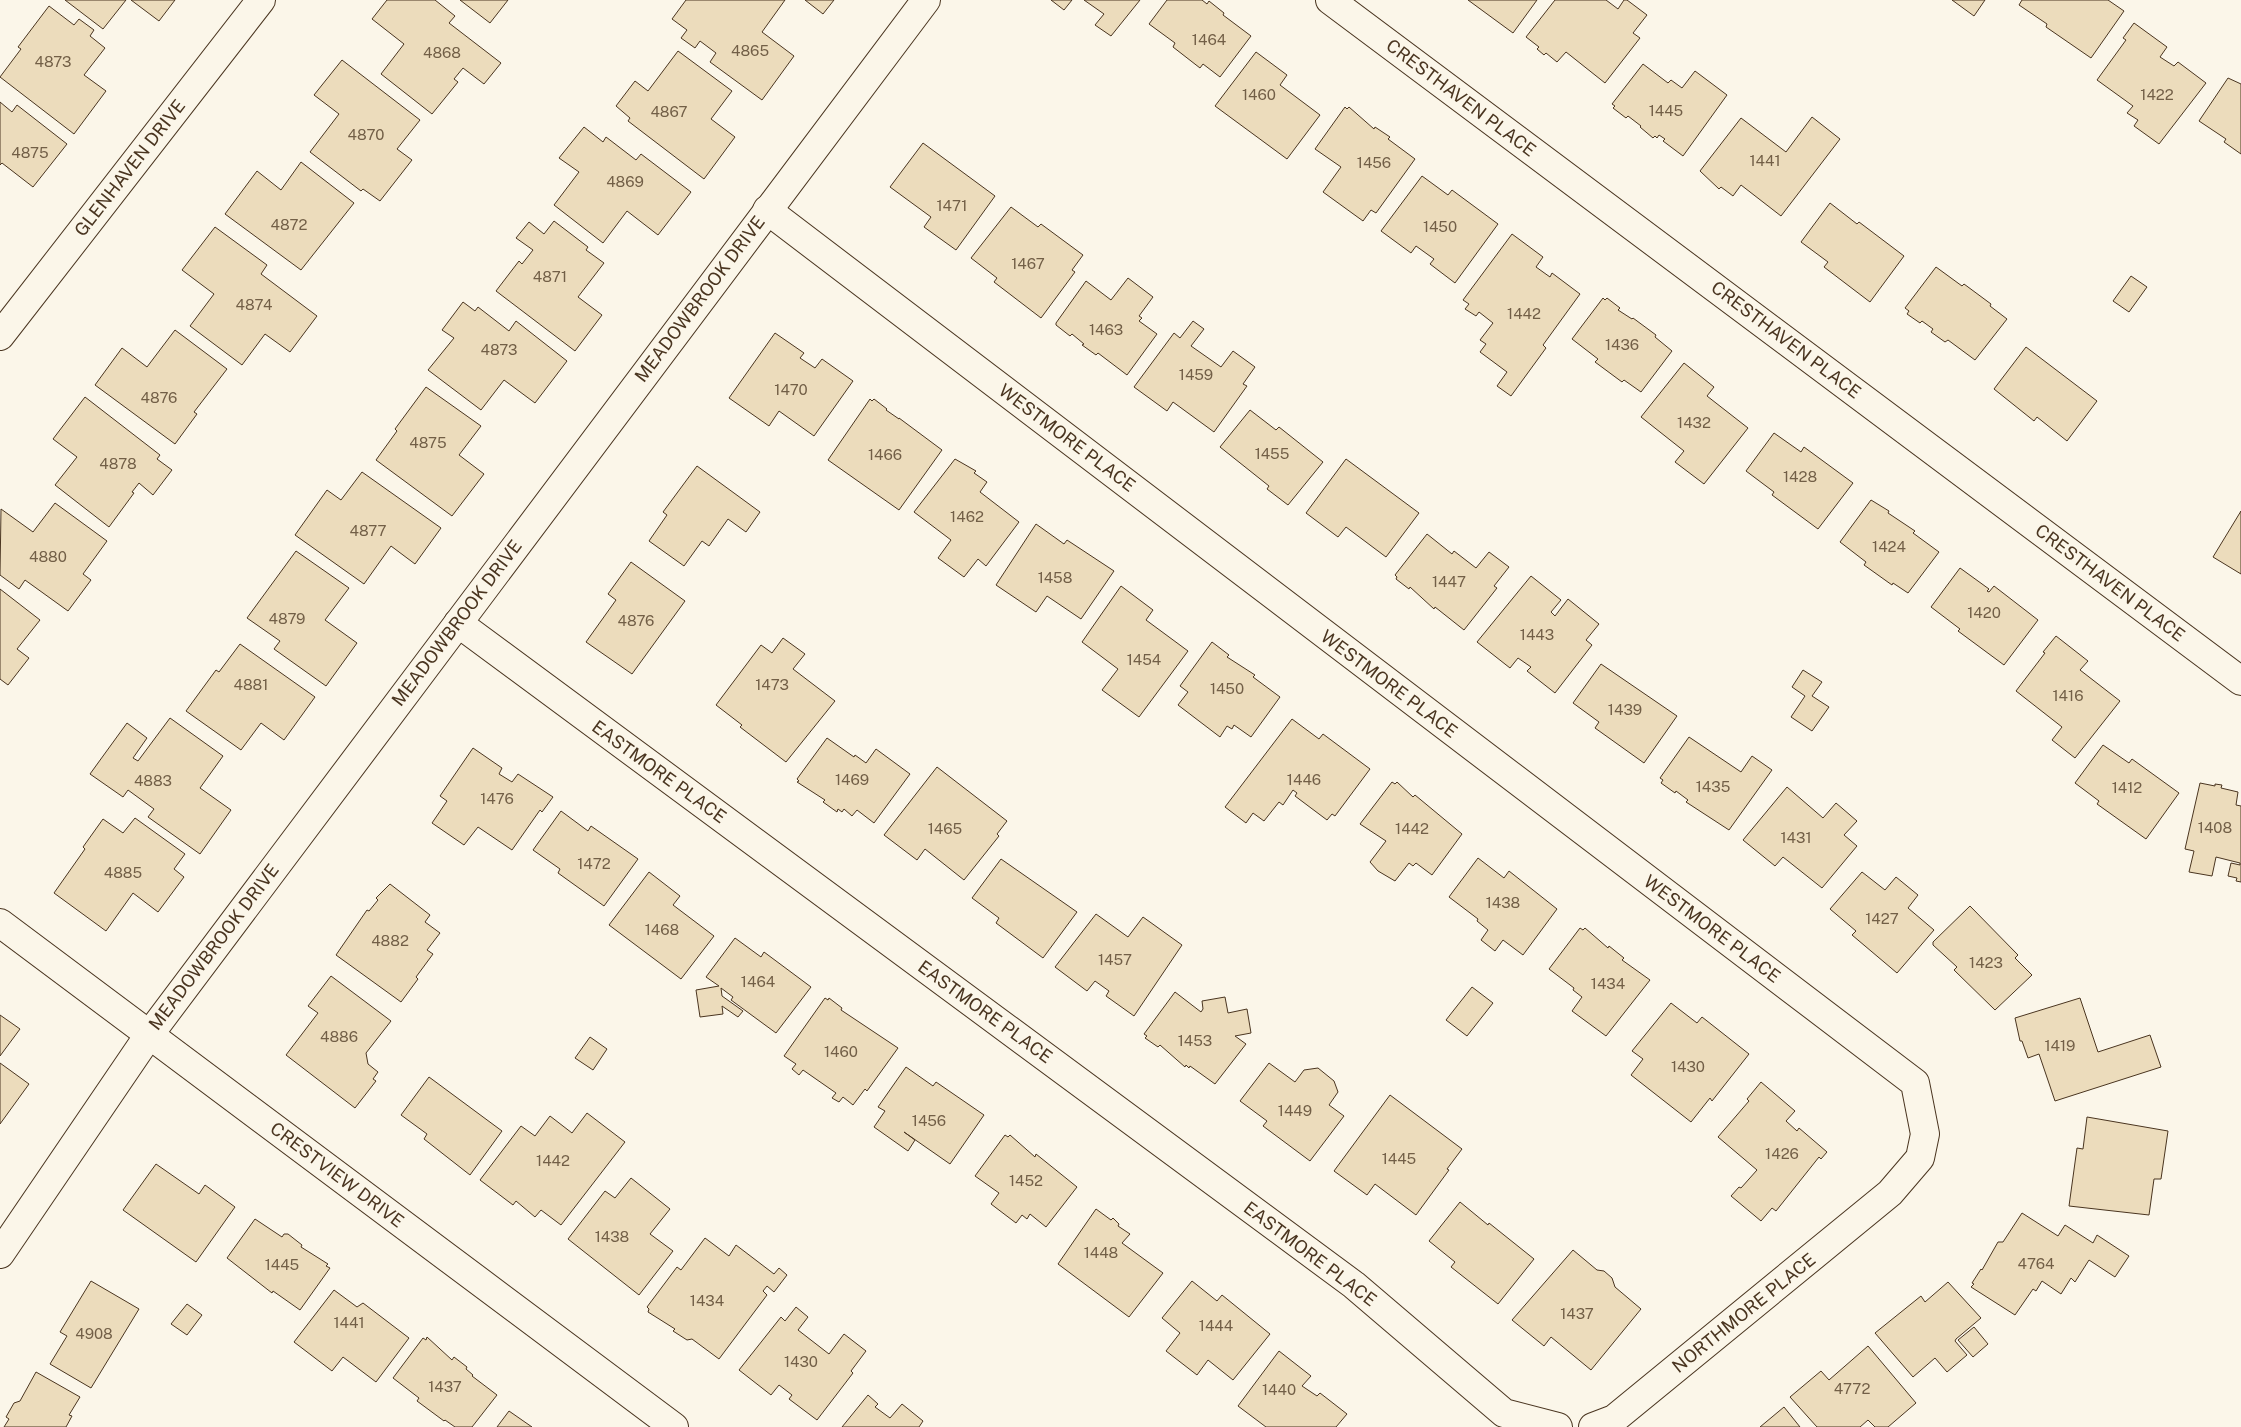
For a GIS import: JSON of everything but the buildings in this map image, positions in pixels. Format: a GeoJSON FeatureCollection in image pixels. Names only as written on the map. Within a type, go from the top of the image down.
{"type":"FeatureCollection","features":[{"type":"Feature","properties":{"kind":"street","name":"GLENHAVEN DRIVE"},"geometry":{"type":"LineString","coordinates":[[0,336],[261,0]]}},
{"type":"Feature","properties":{"kind":"street","name":"MEADOWBROOK DRIVE"},"geometry":{"type":"LineString","coordinates":[[0,1254],[148,1035],[926,0]]}},
{"type":"Feature","properties":{"kind":"street","name":"CRESTHAVEN PLACE"},"geometry":{"type":"LineString","coordinates":[[1330,0],[2241,680]]}},
{"type":"Feature","properties":{"kind":"street","name":"WESTMORE PLACE"},"geometry":{"type":"LineString","coordinates":[[767,210],[1915,1083],[1924,1134],[1920,1158],[1890,1193]]}},
{"type":"Feature","properties":{"kind":"street","name":"EASTMORE PLACE"},"geometry":{"type":"LineString","coordinates":[[458,623],[1354,1285],[1504,1413],[1558,1427]]}},
{"type":"Feature","properties":{"kind":"street","name":"CRESTVIEW DRIVE"},"geometry":{"type":"LineString","coordinates":[[0,922],[148,1035],[674,1427]]}},
{"type":"Feature","properties":{"kind":"street","name":"NORTHMORE PLACE"},"geometry":{"type":"LineString","coordinates":[[1593,1427],[1614,1419],[1890,1193]]}}]}
